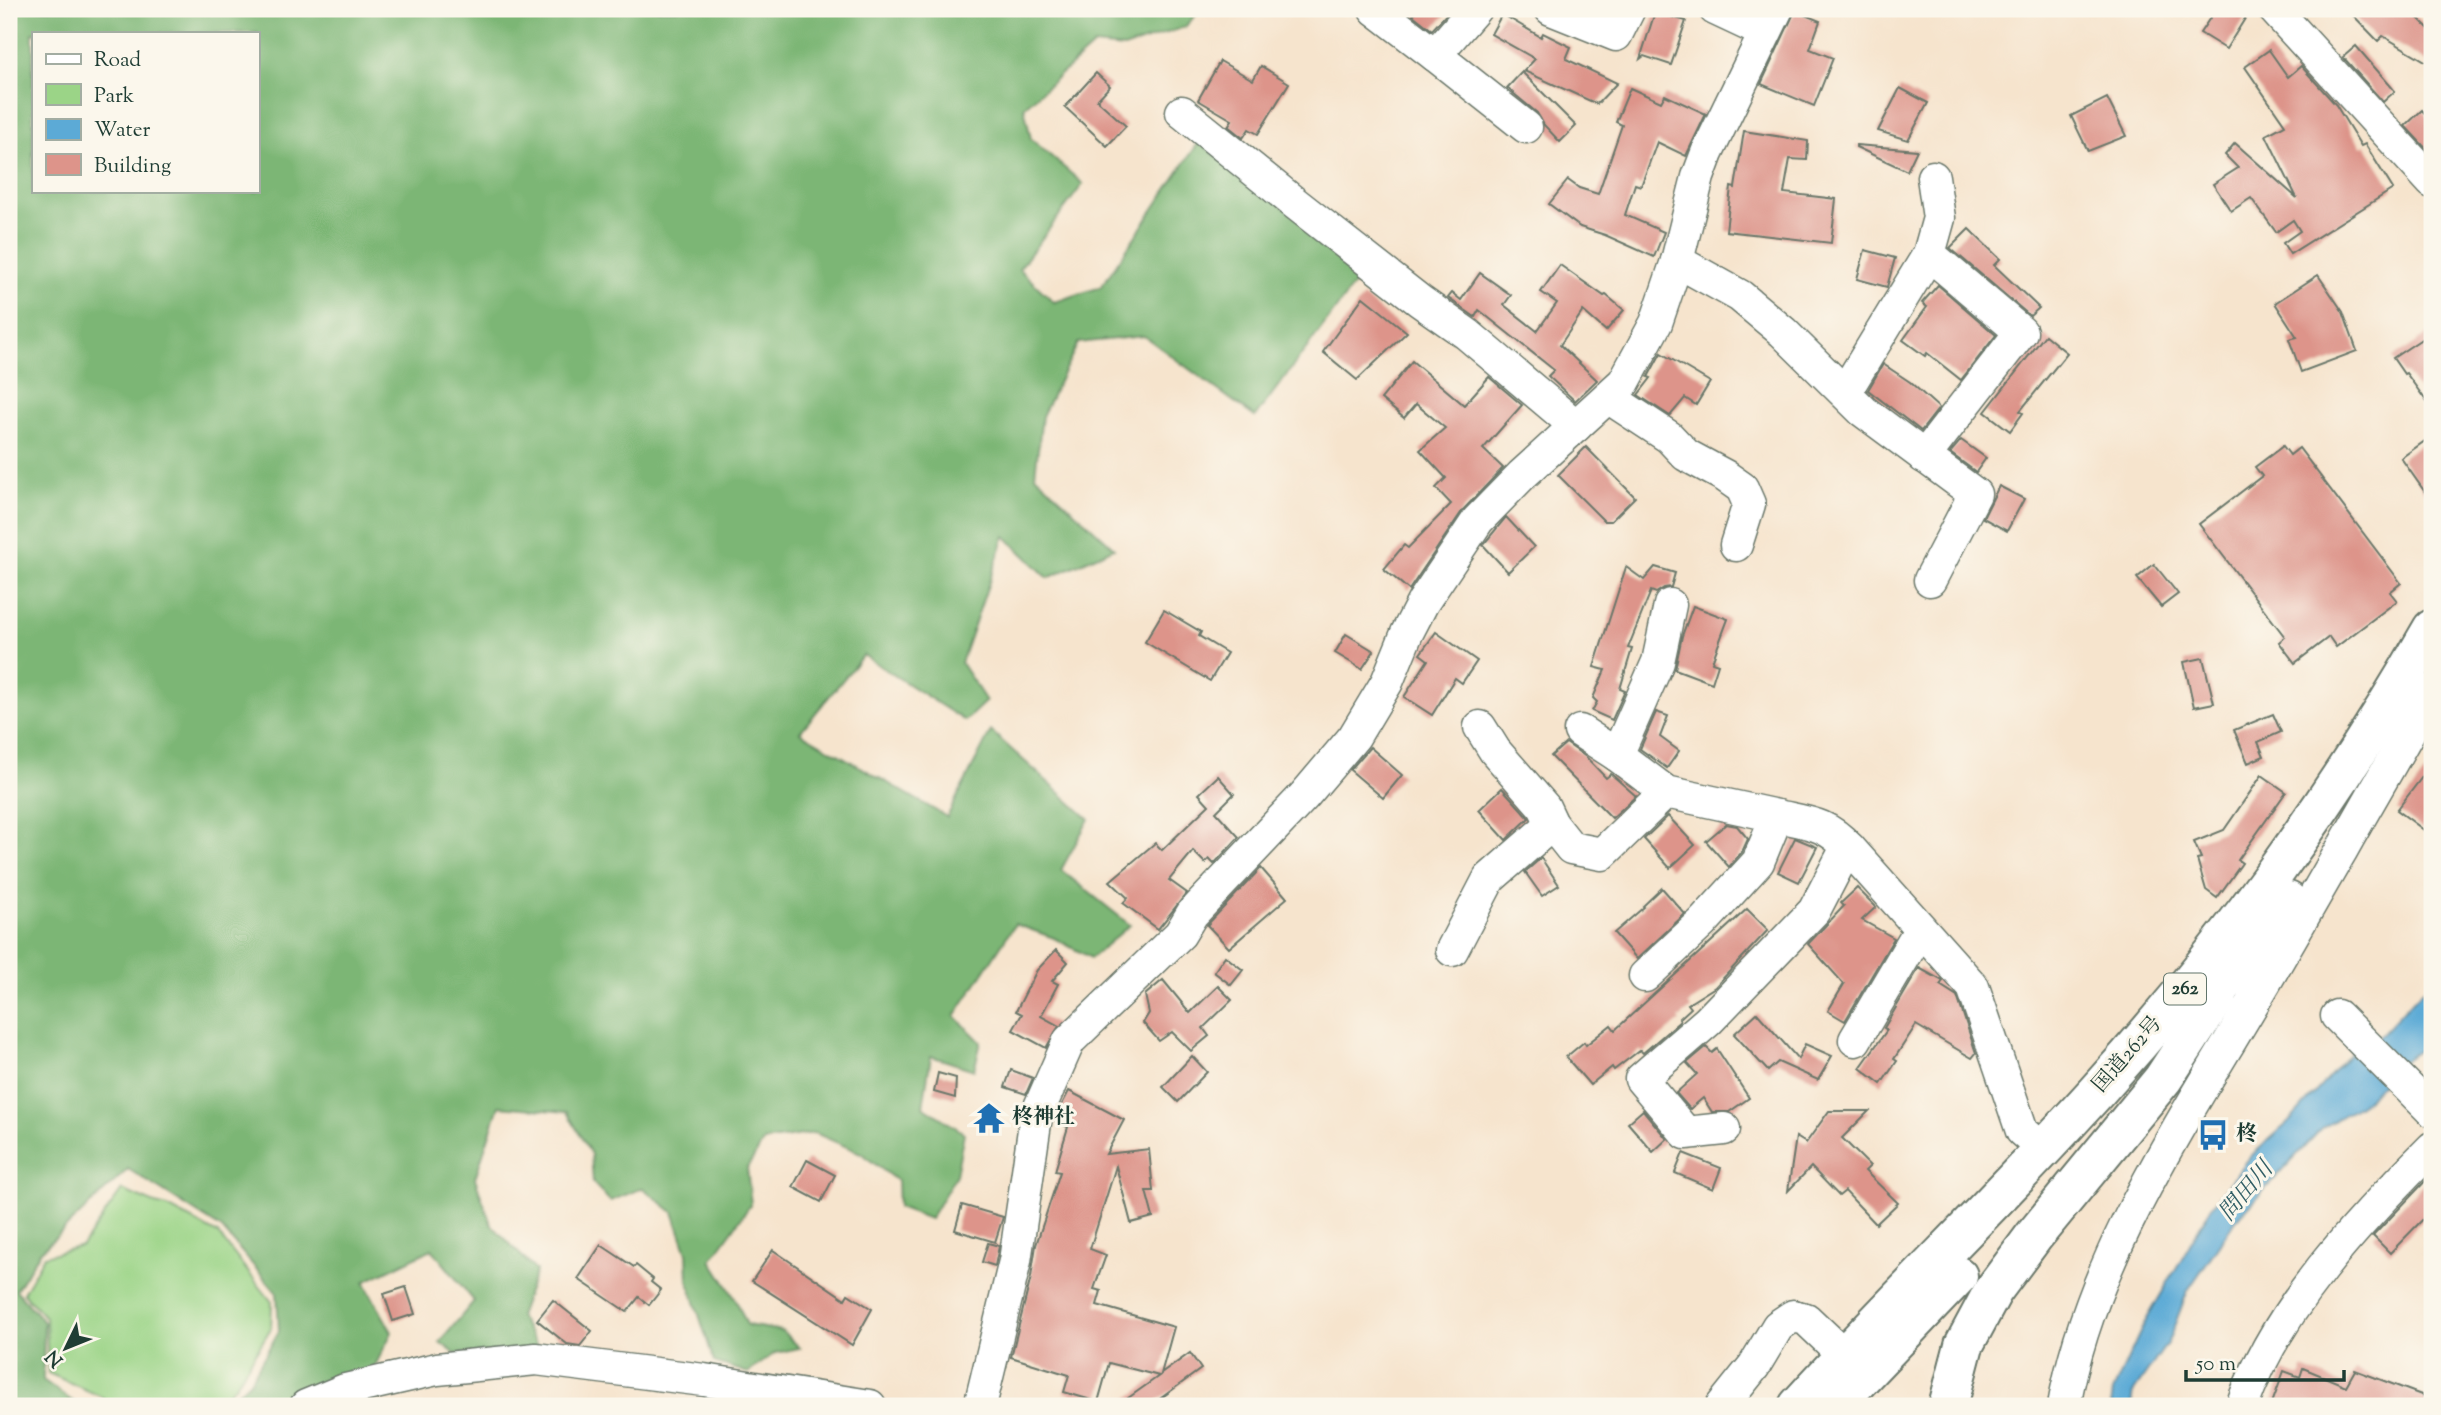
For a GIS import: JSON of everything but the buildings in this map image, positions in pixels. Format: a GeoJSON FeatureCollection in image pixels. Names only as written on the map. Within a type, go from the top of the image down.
{"type":"FeatureCollection","features":[{"type":"Feature","properties":{"kind":"highway","name":"国道262号"},"geometry":{"type":"LineString","coordinates":[[1838,1348],[1888,1310],[2044,1150],[2138,1045],[2252,906],[2331,794],[2432,629]]}},
{"type":"Feature","properties":{"kind":"highway","name":"国道262号"},"geometry":{"type":"LineString","coordinates":[[1834,1406],[2091,1137],[2229,978],[2357,803],[2432,683]]}},
{"type":"Feature","properties":{"kind":"highway"},"geometry":{"type":"LineString","coordinates":[[1948,1406],[1964,1345],[1993,1292],[2034,1236],[2163,1079],[2229,978]]}},
{"type":"Feature","properties":{"kind":"highway"},"geometry":{"type":"LineString","coordinates":[[1767,1406],[1838,1348]]}},
{"type":"Feature","properties":{"kind":"highway"},"geometry":{"type":"LineString","coordinates":[[1798,1406],[1838,1348]]}},
{"type":"Feature","properties":{"kind":"street"},"geometry":{"type":"LineString","coordinates":[[1375,9],[1526,127]]}},
{"type":"Feature","properties":{"kind":"street"},"geometry":{"type":"LineString","coordinates":[[1435,55],[1475,9]]}},
{"type":"Feature","properties":{"kind":"street"},"geometry":{"type":"LineString","coordinates":[[1551,9],[1616,35],[1629,9]]}},
{"type":"Feature","properties":{"kind":"street"},"geometry":{"type":"LineString","coordinates":[[980,1406],[1015,1261],[1036,1116],[1069,1041],[1180,934],[1192,914],[1304,796],[1354,737],[1387,682],[1423,602],[1478,520],[1522,475],[1624,382],[1656,323],[1677,261],[1698,177],[1770,20],[1715,9]]}},
{"type":"Feature","properties":{"kind":"street"},"geometry":{"type":"LineString","coordinates":[[2274,9],[2432,182]]}},
{"type":"Feature","properties":{"kind":"street"},"geometry":{"type":"LineString","coordinates":[[1182,112],[1316,220],[1467,334],[1576,426]]}},
{"type":"Feature","properties":{"kind":"street"},"geometry":{"type":"LineString","coordinates":[[1845,392],[1929,254],[1939,218],[1933,177]]}},
{"type":"Feature","properties":{"kind":"street"},"geometry":{"type":"LineString","coordinates":[[1924,457],[2021,332],[1929,254]]}},
{"type":"Feature","properties":{"kind":"street"},"geometry":{"type":"LineString","coordinates":[[1677,261],[1740,296],[1783,332],[1863,411],[1975,494],[1930,580]]}},
{"type":"Feature","properties":{"kind":"street"},"geometry":{"type":"LineString","coordinates":[[1608,397],[1669,438],[1686,455],[1742,488],[1749,504],[1736,545]]}},
{"type":"Feature","properties":{"kind":"street"},"geometry":{"type":"LineString","coordinates":[[1617,755],[1658,662],[1670,605]]}},
{"type":"Feature","properties":{"kind":"street"},"geometry":{"type":"LineString","coordinates":[[2064,1406],[2076,1353],[2093,1300],[2140,1200],[2195,1099],[2261,990],[2432,690]]}},
{"type":"Feature","properties":{"kind":"street"},"geometry":{"type":"LineString","coordinates":[[1480,727],[1495,751],[1544,807],[1552,824],[1572,848],[1602,854],[1665,792]]}},
{"type":"Feature","properties":{"kind":"street"},"geometry":{"type":"LineString","coordinates":[[1580,731],[1665,792],[1821,826],[1836,833],[1973,987],[2022,1131],[2044,1150]]}},
{"type":"Feature","properties":{"kind":"street"},"geometry":{"type":"LineString","coordinates":[[1645,976],[1702,923],[1758,862],[1777,817]]}},
{"type":"Feature","properties":{"kind":"street"},"geometry":{"type":"LineString","coordinates":[[1452,950],[1489,879],[1552,824]]}},
{"type":"Feature","properties":{"kind":"street"},"geometry":{"type":"LineString","coordinates":[[1724,1129],[1686,1133],[1641,1079],[1708,1021],[1814,911],[1849,848]]}},
{"type":"Feature","properties":{"kind":"street"},"geometry":{"type":"LineString","coordinates":[[1855,1040],[1920,930]]}},
{"type":"Feature","properties":{"kind":"street"},"geometry":{"type":"LineString","coordinates":[[2340,1020],[2432,1111]]}},
{"type":"Feature","properties":{"kind":"street"},"geometry":{"type":"LineString","coordinates":[[2242,1406],[2272,1343],[2311,1282],[2391,1190],[2432,1148]]}},
{"type":"Feature","properties":{"kind":"street"},"geometry":{"type":"LineString","coordinates":[[1722,1406],[1754,1366],[1778,1326],[1793,1316],[1806,1319],[1838,1348]]}},
{"type":"Feature","properties":{"kind":"street"},"geometry":{"type":"LineString","coordinates":[[306,1406],[345,1390],[437,1369],[536,1359],[692,1378],[870,1406]]}},
{"type":"Feature","properties":{"kind":"green space"},"geometry":{"type":"Polygon","coordinates":[[[9,9],[1201,9],[1185,27],[1124,48],[1094,45],[1024,107],[1031,139],[1083,184],[1019,269],[1054,302],[1101,287],[1199,142],[1365,270],[1255,417],[1144,336],[1078,343],[1042,416],[1035,475],[1114,548],[1048,578],[1005,536],[961,663],[986,701],[965,721],[863,655],[800,732],[947,817],[991,731],[1089,819],[1061,870],[1130,925],[1091,958],[1054,938],[1015,924],[955,1016],[981,1042],[974,1070],[931,1056],[923,1106],[964,1133],[956,1175],[930,1219],[898,1207],[897,1181],[861,1153],[815,1133],[764,1141],[747,1168],[751,1204],[711,1260],[736,1300],[747,1325],[782,1331],[800,1348],[775,1353],[748,1373],[714,1362],[688,1280],[687,1253],[673,1212],[643,1188],[610,1201],[593,1183],[591,1154],[567,1112],[499,1106],[475,1178],[491,1224],[536,1271],[519,1316],[539,1349],[455,1354],[440,1342],[474,1301],[432,1249],[364,1282],[392,1332],[374,1368],[283,1406],[224,1406],[250,1381],[279,1331],[277,1293],[222,1229],[128,1169],[40,1252],[16,1290],[44,1322],[43,1380],[79,1406],[9,1406],[9,9]]]}},
{"type":"Feature","properties":{"kind":"green space"},"geometry":{"type":"Polygon","coordinates":[[[122,1190],[168,1207],[218,1234],[272,1302],[271,1328],[235,1386],[215,1406],[113,1406],[102,1397],[48,1373],[46,1318],[23,1293],[44,1256],[82,1246],[122,1190]]]}},
{"type":"Feature","properties":{"kind":"water","name":"問田川"},"geometry":{"type":"Polygon","coordinates":[[[2432,985],[2432,1041],[2402,1062],[2367,1100],[2321,1129],[2236,1220],[2188,1290],[2168,1342],[2134,1391],[2132,1406],[2111,1406],[2113,1391],[2144,1324],[2212,1206],[2251,1156],[2289,1122],[2354,1049],[2376,1040],[2421,992],[2432,985]]]}},
{"type":"Feature","properties":{"kind":"place","name":"柊神社"},"geometry":{"type":"Point","coordinates":[989,1118]}},
{"type":"Feature","properties":{"kind":"place","name":"柊"},"geometry":{"type":"Point","coordinates":[2213,1135]}}]}
